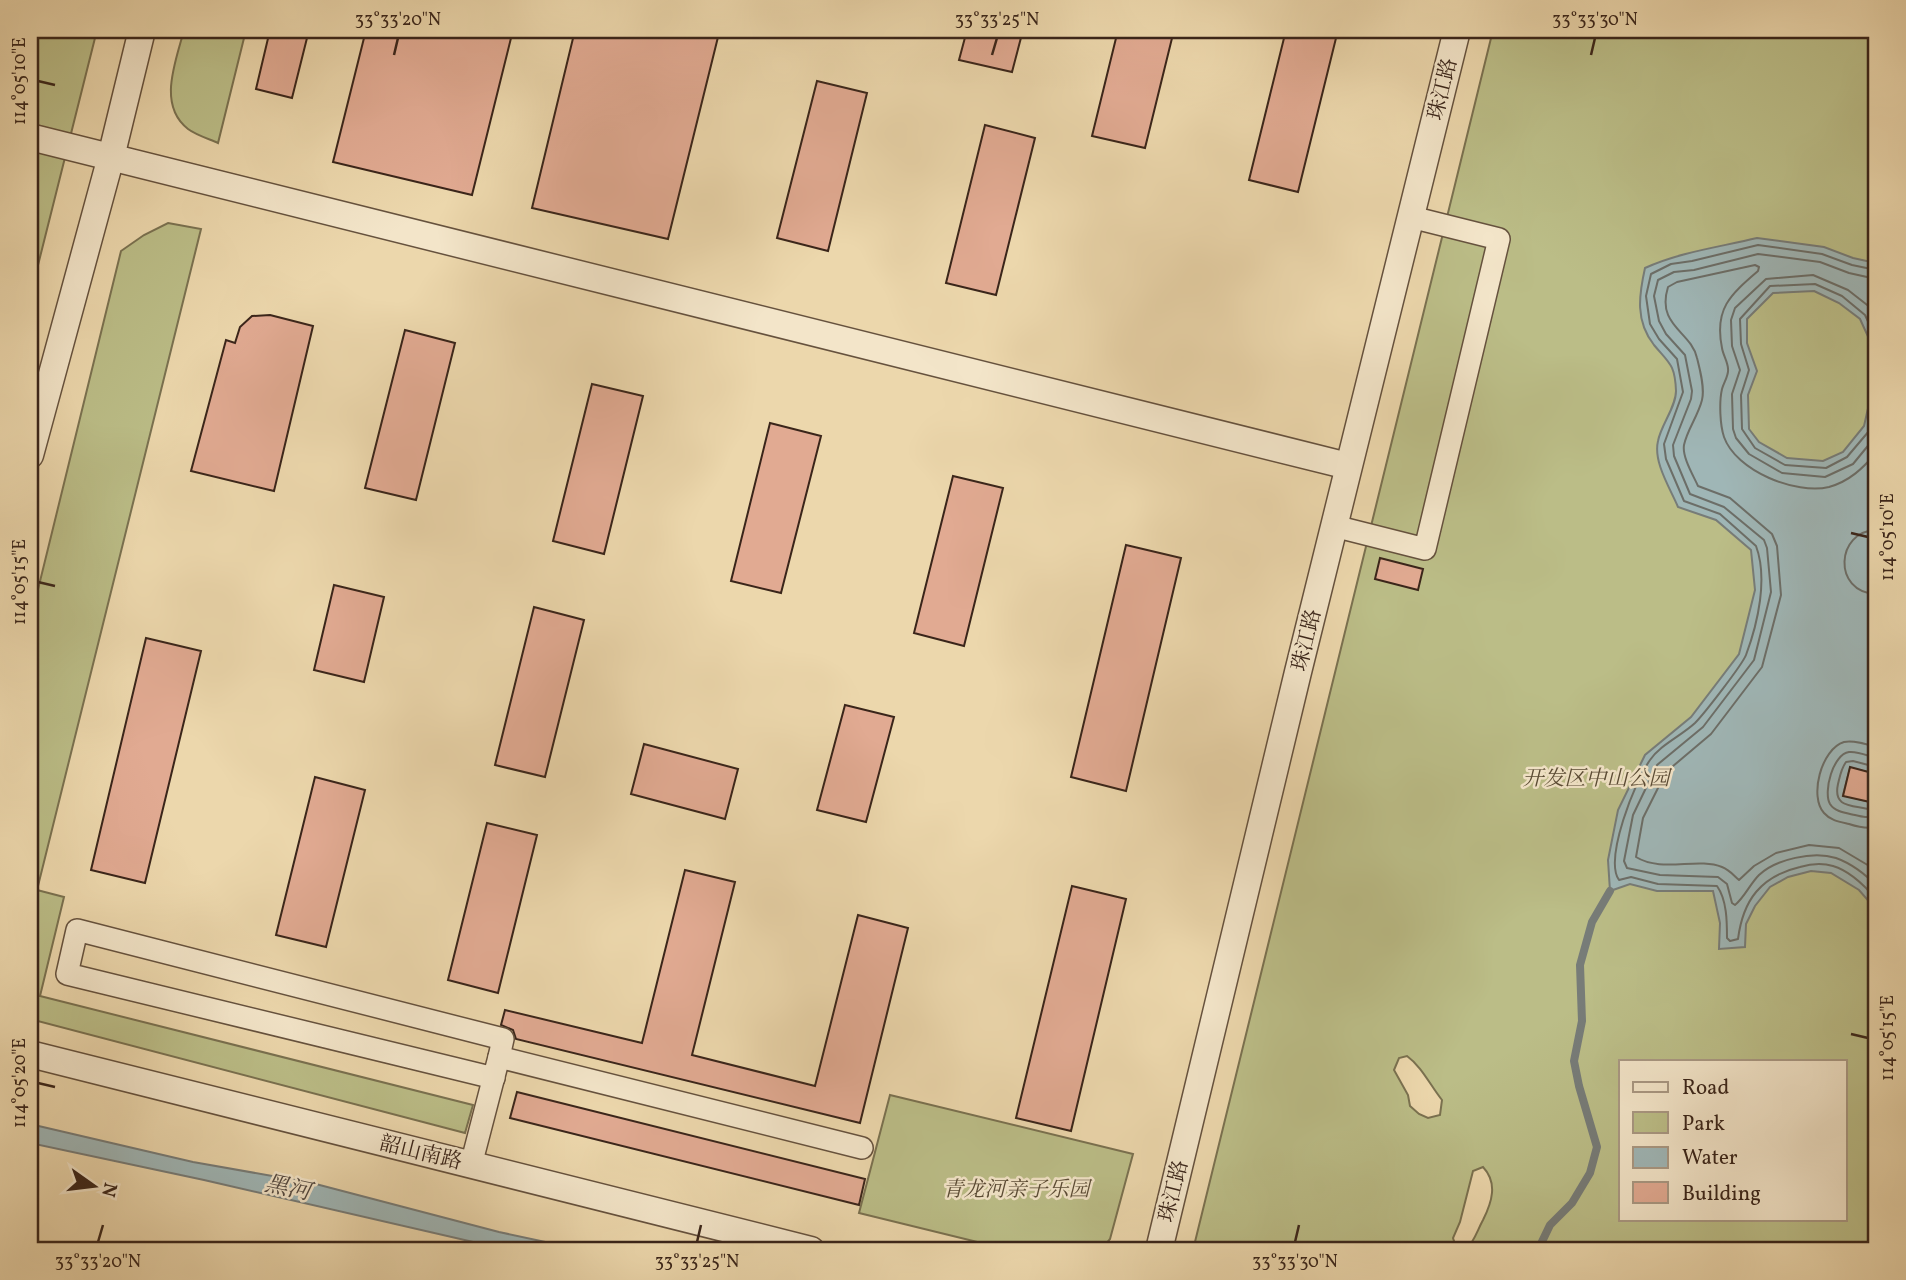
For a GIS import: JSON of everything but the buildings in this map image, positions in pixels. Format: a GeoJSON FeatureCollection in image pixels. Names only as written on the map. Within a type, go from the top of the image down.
{"type":"FeatureCollection","features":[{"type":"Feature","properties":{"kind":"street"},"geometry":{"type":"LineString","coordinates":[[30,455],[111,158],[142,30]]}},
{"type":"Feature","properties":{"kind":"street","name":"珠江路"},"geometry":{"type":"LineString","coordinates":[[1159,1250],[1348,466],[1457,30]]}},
{"type":"Feature","properties":{"kind":"street"},"geometry":{"type":"LineString","coordinates":[[30,137],[1348,466]]}},
{"type":"Feature","properties":{"kind":"street"},"geometry":{"type":"LineString","coordinates":[[1334,526],[1425,549],[1499,239],[1411,217]]}},
{"type":"Feature","properties":{"kind":"street"},"geometry":{"type":"LineString","coordinates":[[471,1165],[494,1078],[503,1039],[77,930],[67,974],[494,1078]]}},
{"type":"Feature","properties":{"kind":"street","name":"韶山南路"},"geometry":{"type":"LineString","coordinates":[[30,1054],[811,1250]]}},
{"type":"Feature","properties":{"kind":"street"},"geometry":{"type":"LineString","coordinates":[[499,1057],[863,1148]]}},
{"type":"Feature","properties":{"kind":"green space"},"geometry":{"type":"Polygon","coordinates":[[[30,30],[97,30],[30,297],[30,30]]]}},
{"type":"Feature","properties":{"kind":"green space"},"geometry":{"type":"Polygon","coordinates":[[[184,30],[246,30],[218,143],[188,129],[173,108],[171,82],[184,30]]]}},
{"type":"Feature","properties":{"kind":"green space","name":"开发区中山公园"},"geometry":{"type":"Polygon","coordinates":[[[1493,30],[1876,30],[1876,1250],[1466,1250],[1476,1235],[1491,1200],[1491,1180],[1483,1167],[1473,1171],[1460,1222],[1453,1238],[1456,1247],[1465,1250],[1193,1250],[1493,30]],[[1407,1056],[1399,1058],[1394,1070],[1408,1095],[1410,1106],[1428,1118],[1440,1115],[1442,1100],[1407,1056]]]}},
{"type":"Feature","properties":{"kind":"green space"},"geometry":{"type":"Polygon","coordinates":[[[168,223],[201,229],[37,890],[64,897],[40,996],[473,1105],[465,1133],[30,1019],[30,622],[121,251],[168,223]]]}},
{"type":"Feature","properties":{"kind":"green space","name":"青龙河亲子乐园"},"geometry":{"type":"Polygon","coordinates":[[[890,1095],[1133,1154],[1110,1239],[1101,1250],[1010,1250],[859,1213],[890,1095]]]}},
{"type":"Feature","properties":{"kind":"water"},"geometry":{"type":"Polygon","coordinates":[[[1757,238],[1824,247],[1876,263],[1876,543],[1870,567],[1876,568],[1876,774],[1850,768],[1843,795],[1870,802],[1876,775],[1876,924],[1873,906],[1859,890],[1831,873],[1811,871],[1788,877],[1770,887],[1755,906],[1746,924],[1745,947],[1719,949],[1720,923],[1713,891],[1657,891],[1630,884],[1610,891],[1608,860],[1618,810],[1645,755],[1691,717],[1739,654],[1755,590],[1751,550],[1716,520],[1678,507],[1660,466],[1658,441],[1674,403],[1676,391],[1670,365],[1648,336],[1641,317],[1640,298],[1645,268],[1686,254],[1757,238]],[[1814,291],[1773,293],[1747,319],[1747,343],[1757,371],[1748,395],[1749,429],[1759,442],[1787,458],[1823,461],[1843,452],[1864,426],[1874,382],[1871,343],[1860,319],[1839,303],[1814,291]]]}},
{"type":"Feature","properties":{"kind":"water","name":"黑河"},"geometry":{"type":"Polygon","coordinates":[[[30,1124],[193,1162],[312,1183],[499,1232],[583,1250],[508,1250],[30,1143],[30,1124]]]}},
{"type":"Feature","properties":{"kind":"waterway"},"geometry":{"type":"LineString","coordinates":[[1538,1250],[1550,1225],[1572,1203],[1590,1173],[1597,1147],[1574,1061],[1582,1021],[1580,965],[1592,922],[1610,891]]}}]}
